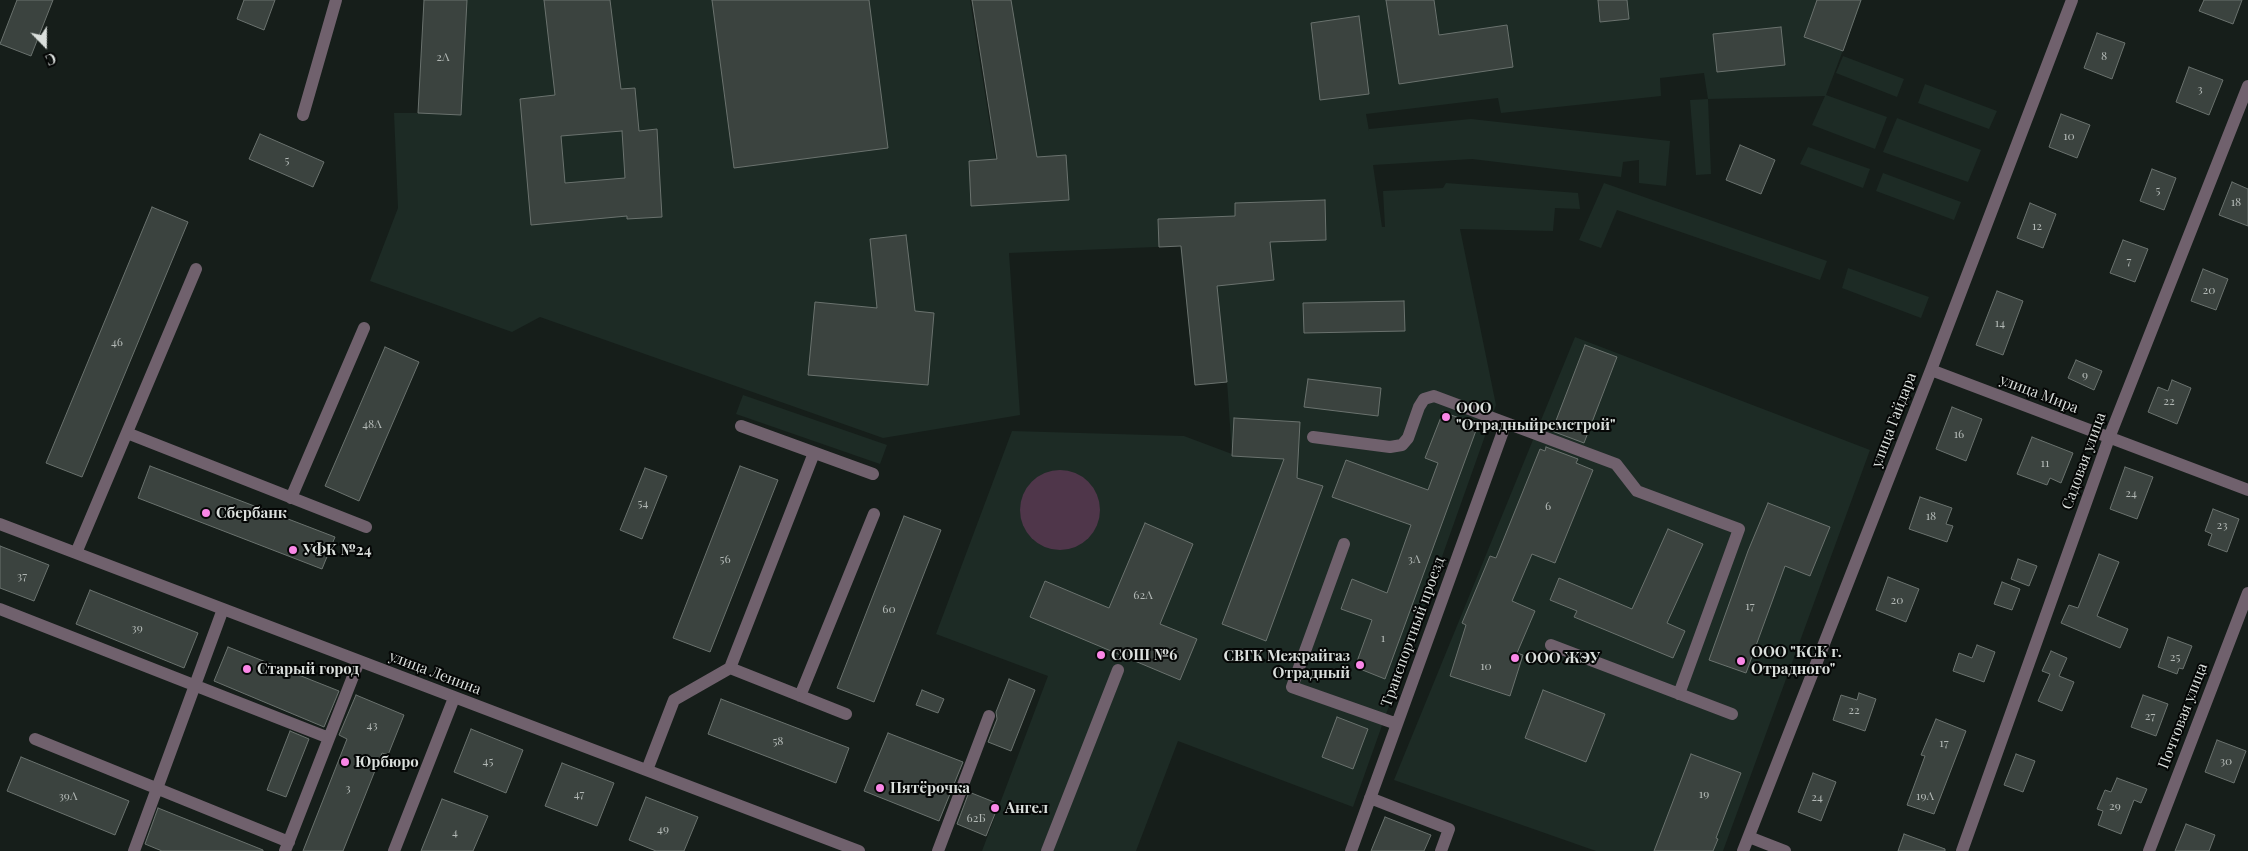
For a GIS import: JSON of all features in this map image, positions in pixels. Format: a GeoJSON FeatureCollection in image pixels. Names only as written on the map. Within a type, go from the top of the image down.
{"type":"FeatureCollection","features":[{"type":"Feature","properties":{"kind":"street"},"geometry":{"type":"LineString","coordinates":[[303,115],[336,0]]}},
{"type":"Feature","properties":{"kind":"street","name":"улица Гайдара"},"geometry":{"type":"LineString","coordinates":[[1743,851],[1931,370],[2072,0]]}},
{"type":"Feature","properties":{"kind":"street","name":"Садовая улица"},"geometry":{"type":"LineString","coordinates":[[1962,851],[2109,438],[2248,86]]}},
{"type":"Feature","properties":{"kind":"street"},"geometry":{"type":"LineString","coordinates":[[76,553],[196,269]]}},
{"type":"Feature","properties":{"kind":"street"},"geometry":{"type":"LineString","coordinates":[[291,498],[364,328]]}},
{"type":"Feature","properties":{"kind":"street","name":"улица Мира"},"geometry":{"type":"LineString","coordinates":[[1931,370],[2248,490]]}},
{"type":"Feature","properties":{"kind":"street"},"geometry":{"type":"LineString","coordinates":[[1312,437],[1390,447],[1402,445],[1408,438],[1418,407],[1424,399],[1434,396],[1616,464],[1637,491],[1739,529],[1679,694]]}},
{"type":"Feature","properties":{"kind":"street","name":"Транспортный проезд"},"geometry":{"type":"LineString","coordinates":[[1351,851],[1506,423]]}},
{"type":"Feature","properties":{"kind":"street"},"geometry":{"type":"LineString","coordinates":[[741,426],[873,474]]}},
{"type":"Feature","properties":{"kind":"street"},"geometry":{"type":"LineString","coordinates":[[127,433],[366,527]]}},
{"type":"Feature","properties":{"kind":"street"},"geometry":{"type":"LineString","coordinates":[[647,770],[674,700],[730,668],[814,453]]}},
{"type":"Feature","properties":{"kind":"street"},"geometry":{"type":"LineString","coordinates":[[800,696],[874,514]]}},
{"type":"Feature","properties":{"kind":"street","name":"улица Ленина"},"geometry":{"type":"LineString","coordinates":[[0,524],[859,851]]}},
{"type":"Feature","properties":{"kind":"street"},"geometry":{"type":"LineString","coordinates":[[1344,544],[1292,687],[1397,724]]}},
{"type":"Feature","properties":{"kind":"street","name":"Почтовая улица"},"geometry":{"type":"LineString","coordinates":[[2149,851],[2248,593]]}},
{"type":"Feature","properties":{"kind":"street"},"geometry":{"type":"LineString","coordinates":[[0,609],[329,738]]}},
{"type":"Feature","properties":{"kind":"street"},"geometry":{"type":"LineString","coordinates":[[134,851],[223,609]]}},
{"type":"Feature","properties":{"kind":"street"},"geometry":{"type":"LineString","coordinates":[[1551,645],[1732,714]]}},
{"type":"Feature","properties":{"kind":"street"},"geometry":{"type":"LineString","coordinates":[[35,739],[158,788],[287,846],[359,661]]}},
{"type":"Feature","properties":{"kind":"street"},"geometry":{"type":"LineString","coordinates":[[730,668],[846,714]]}},
{"type":"Feature","properties":{"kind":"street"},"geometry":{"type":"LineString","coordinates":[[1047,851],[1118,670]]}},
{"type":"Feature","properties":{"kind":"street"},"geometry":{"type":"LineString","coordinates":[[394,851],[454,698]]}},
{"type":"Feature","properties":{"kind":"street"},"geometry":{"type":"LineString","coordinates":[[938,851],[989,716]]}},
{"type":"Feature","properties":{"kind":"street"},"geometry":{"type":"LineString","coordinates":[[1370,798],[1449,829],[1441,851]]}},
{"type":"Feature","properties":{"kind":"street"},"geometry":{"type":"LineString","coordinates":[[1749,837],[1784,851]]}},
{"type":"Feature","properties":{"kind":"shaded area"},"geometry":{"type":"Polygon","coordinates":[[[424,0],[970,0],[998,175],[976,0],[1862,0],[1826,95],[1887,117],[1875,149],[1812,125],[1825,96],[1708,99],[1704,73],[1660,78],[1661,96],[1501,113],[1498,98],[1366,114],[1369,131],[1369,129],[1471,119],[1670,141],[1666,186],[1639,183],[1639,160],[1623,162],[1621,177],[1472,159],[1373,165],[1382,227],[1385,227],[1383,191],[1443,188],[1446,183],[1578,193],[1580,209],[1555,208],[1553,231],[1460,229],[1496,405],[1353,807],[1178,741],[1136,851],[982,851],[1048,676],[936,634],[1012,431],[1184,436],[1232,454],[1227,382],[1195,385],[1180,246],[1009,253],[1020,415],[883,438],[540,317],[512,332],[370,281],[398,208],[394,113],[418,113],[424,0]]]}},
{"type":"Feature","properties":{"kind":"shaded area"},"geometry":{"type":"Polygon","coordinates":[[[1843,56],[1904,79],[1897,97],[1836,73],[1843,56]]]}},
{"type":"Feature","properties":{"kind":"shaded area"},"geometry":{"type":"Polygon","coordinates":[[[1925,84],[1997,111],[1989,129],[1918,103],[1925,84]]]}},
{"type":"Feature","properties":{"kind":"shaded area"},"geometry":{"type":"Polygon","coordinates":[[[1708,99],[1711,174],[1696,175],[1690,100],[1708,99]]]}},
{"type":"Feature","properties":{"kind":"shaded area"},"geometry":{"type":"Polygon","coordinates":[[[1897,118],[1981,150],[1968,182],[1883,152],[1897,118]]]}},
{"type":"Feature","properties":{"kind":"shaded area"},"geometry":{"type":"Polygon","coordinates":[[[1808,147],[1870,169],[1863,188],[1800,164],[1808,147]]]}},
{"type":"Feature","properties":{"kind":"shaded area"},"geometry":{"type":"Polygon","coordinates":[[[1883,173],[1961,202],[1954,220],[1876,191],[1883,173]]]}},
{"type":"Feature","properties":{"kind":"shaded area"},"geometry":{"type":"Polygon","coordinates":[[[1604,183],[1827,261],[1820,280],[1617,210],[1601,248],[1579,240],[1604,183]]]}},
{"type":"Feature","properties":{"kind":"shaded area"},"geometry":{"type":"Polygon","coordinates":[[[1848,268],[1929,297],[1921,318],[1842,288],[1848,268]]]}},
{"type":"Feature","properties":{"kind":"shaded area"},"geometry":{"type":"Polygon","coordinates":[[[1575,337],[1870,450],[1723,851],[1596,851],[1394,780],[1575,337]]]}},
{"type":"Feature","properties":{"kind":"shaded area"},"geometry":{"type":"Polygon","coordinates":[[[743,395],[887,445],[880,464],[736,414],[743,395]]]}},
{"type":"Feature","properties":{"kind":"shaded area"},"geometry":{"type":"Polygon","coordinates":[[[1060,470],[1075,473],[1088,482],[1097,495],[1100,510],[1097,525],[1088,538],[1075,547],[1060,550],[1045,547],[1032,538],[1023,525],[1020,510],[1023,495],[1032,482],[1045,473],[1060,470]]]}},
{"type":"Feature","properties":{"kind":"building"},"geometry":{"type":"Polygon","coordinates":[[[17,0],[53,0],[31,56],[0,44],[17,0]]]}},
{"type":"Feature","properties":{"kind":"building"},"geometry":{"type":"Polygon","coordinates":[[[244,0],[275,0],[264,30],[237,19],[244,0]]]}},
{"type":"Feature","properties":{"kind":"building"},"geometry":{"type":"Polygon","coordinates":[[[424,0],[467,0],[461,115],[418,113],[424,0]]]}},
{"type":"Feature","properties":{"kind":"building"},"geometry":{"type":"Polygon","coordinates":[[[544,0],[610,0],[621,89],[635,88],[639,131],[657,129],[662,217],[627,219],[627,216],[531,225],[520,99],[555,95],[544,0]],[[622,131],[561,136],[565,183],[625,178],[622,131]]]}},
{"type":"Feature","properties":{"kind":"building"},"geometry":{"type":"Polygon","coordinates":[[[712,0],[869,0],[888,148],[734,168],[712,0]]]}},
{"type":"Feature","properties":{"kind":"building"},"geometry":{"type":"Polygon","coordinates":[[[972,0],[1011,0],[1037,157],[1066,155],[1069,200],[971,206],[969,161],[997,159],[972,0]]]}},
{"type":"Feature","properties":{"kind":"building"},"geometry":{"type":"Polygon","coordinates":[[[1386,0],[1434,0],[1439,35],[1507,25],[1513,67],[1399,84],[1386,0]]]}},
{"type":"Feature","properties":{"kind":"building"},"geometry":{"type":"Polygon","coordinates":[[[1598,0],[1627,0],[1629,19],[1600,22],[1598,0]]]}},
{"type":"Feature","properties":{"kind":"building"},"geometry":{"type":"Polygon","coordinates":[[[1817,0],[1861,0],[1843,51],[1804,37],[1817,0]]]}},
{"type":"Feature","properties":{"kind":"building"},"geometry":{"type":"Polygon","coordinates":[[[2204,0],[2242,0],[2233,24],[2199,11],[2204,0]]]}},
{"type":"Feature","properties":{"kind":"building"},"geometry":{"type":"Polygon","coordinates":[[[1359,16],[1369,94],[1320,100],[1311,23],[1359,16]]]}},
{"type":"Feature","properties":{"kind":"building"},"geometry":{"type":"Polygon","coordinates":[[[1781,27],[1785,65],[1717,72],[1713,34],[1781,27]]]}},
{"type":"Feature","properties":{"kind":"building"},"geometry":{"type":"Polygon","coordinates":[[[2097,33],[2125,43],[2112,79],[2084,68],[2097,33]]]}},
{"type":"Feature","properties":{"kind":"building"},"geometry":{"type":"Polygon","coordinates":[[[2189,67],[2223,80],[2209,115],[2176,102],[2189,67]]]}},
{"type":"Feature","properties":{"kind":"building"},"geometry":{"type":"Polygon","coordinates":[[[2061,114],[2090,125],[2077,158],[2049,147],[2061,114]]]}},
{"type":"Feature","properties":{"kind":"building"},"geometry":{"type":"Polygon","coordinates":[[[260,134],[324,162],[313,187],[249,159],[260,134]]]}},
{"type":"Feature","properties":{"kind":"building"},"geometry":{"type":"Polygon","coordinates":[[[1740,145],[1775,160],[1761,194],[1726,180],[1740,145]]]}},
{"type":"Feature","properties":{"kind":"building"},"geometry":{"type":"Polygon","coordinates":[[[2152,169],[2176,178],[2164,210],[2140,201],[2152,169]]]}},
{"type":"Feature","properties":{"kind":"building"},"geometry":{"type":"Polygon","coordinates":[[[2232,182],[2248,189],[2248,226],[2219,215],[2232,182]]]}},
{"type":"Feature","properties":{"kind":"building"},"geometry":{"type":"Polygon","coordinates":[[[1325,200],[1326,240],[1270,242],[1274,280],[1217,286],[1227,382],[1195,385],[1181,246],[1159,247],[1158,219],[1235,216],[1235,203],[1325,200]]]}},
{"type":"Feature","properties":{"kind":"building"},"geometry":{"type":"Polygon","coordinates":[[[2030,203],[2056,214],[2043,248],[2017,238],[2030,203]]]}},
{"type":"Feature","properties":{"kind":"building"},"geometry":{"type":"Polygon","coordinates":[[[152,207],[188,222],[82,477],[46,463],[152,207]]]}},
{"type":"Feature","properties":{"kind":"building"},"geometry":{"type":"Polygon","coordinates":[[[906,235],[915,311],[934,313],[928,385],[808,375],[815,302],[877,308],[870,239],[906,235]]]}},
{"type":"Feature","properties":{"kind":"building"},"geometry":{"type":"Polygon","coordinates":[[[2123,240],[2148,249],[2135,282],[2110,273],[2123,240]]]}},
{"type":"Feature","properties":{"kind":"building"},"geometry":{"type":"Polygon","coordinates":[[[2203,269],[2228,279],[2216,310],[2191,301],[2203,269]]]}},
{"type":"Feature","properties":{"kind":"building"},"geometry":{"type":"Polygon","coordinates":[[[1997,291],[2023,301],[2003,355],[1976,345],[1997,291]]]}},
{"type":"Feature","properties":{"kind":"building"},"geometry":{"type":"Polygon","coordinates":[[[1404,301],[1405,331],[1304,333],[1303,303],[1404,301]]]}},
{"type":"Feature","properties":{"kind":"building"},"geometry":{"type":"Polygon","coordinates":[[[1585,345],[1617,357],[1584,443],[1552,431],[1585,345]]]}},
{"type":"Feature","properties":{"kind":"building"},"geometry":{"type":"Polygon","coordinates":[[[385,347],[419,362],[359,501],[325,486],[385,347]]]}},
{"type":"Feature","properties":{"kind":"building"},"geometry":{"type":"Polygon","coordinates":[[[2076,360],[2102,371],[2094,390],[2068,378],[2076,360]]]}},
{"type":"Feature","properties":{"kind":"building"},"geometry":{"type":"Polygon","coordinates":[[[1308,379],[1381,388],[1378,416],[1304,407],[1308,379]]]}},
{"type":"Feature","properties":{"kind":"building"},"geometry":{"type":"Polygon","coordinates":[[[2172,380],[2191,388],[2177,424],[2148,412],[2158,387],[2168,391],[2172,380]]]}},
{"type":"Feature","properties":{"kind":"building"},"geometry":{"type":"Polygon","coordinates":[[[1952,407],[1982,419],[1966,461],[1936,449],[1952,407]]]}},
{"type":"Feature","properties":{"kind":"building"},"geometry":{"type":"Polygon","coordinates":[[[1443,412],[1478,425],[1385,679],[1355,667],[1372,620],[1341,609],[1352,579],[1387,593],[1411,525],[1332,497],[1346,460],[1428,490],[1438,463],[1425,458],[1443,412]]]}},
{"type":"Feature","properties":{"kind":"building"},"geometry":{"type":"Polygon","coordinates":[[[1234,418],[1300,422],[1297,478],[1323,486],[1266,641],[1222,624],[1284,459],[1232,456],[1234,418]]]}},
{"type":"Feature","properties":{"kind":"building"},"geometry":{"type":"Polygon","coordinates":[[[2032,437],[2073,453],[2061,483],[2050,478],[2047,485],[2017,474],[2032,437]]]}},
{"type":"Feature","properties":{"kind":"building"},"geometry":{"type":"Polygon","coordinates":[[[1546,447],[1578,459],[1576,463],[1593,470],[1555,563],[1532,554],[1512,601],[1535,611],[1517,653],[1523,655],[1510,696],[1450,676],[1466,625],[1462,623],[1490,556],[1496,558],[1540,449],[1545,451],[1546,447]]]}},
{"type":"Feature","properties":{"kind":"building"},"geometry":{"type":"Polygon","coordinates":[[[150,466],[335,537],[322,569],[138,498],[150,466]]]}},
{"type":"Feature","properties":{"kind":"building"},"geometry":{"type":"Polygon","coordinates":[[[740,466],[778,480],[710,652],[673,638],[740,466]]]}},
{"type":"Feature","properties":{"kind":"building"},"geometry":{"type":"Polygon","coordinates":[[[2125,467],[2153,477],[2137,519],[2110,509],[2125,467]]]}},
{"type":"Feature","properties":{"kind":"building"},"geometry":{"type":"Polygon","coordinates":[[[645,468],[667,476],[642,539],[620,530],[645,468]]]}},
{"type":"Feature","properties":{"kind":"building"},"geometry":{"type":"Polygon","coordinates":[[[1920,497],[1952,508],[1946,524],[1953,526],[1947,542],[1909,529],[1920,497]]]}},
{"type":"Feature","properties":{"kind":"building"},"geometry":{"type":"Polygon","coordinates":[[[1768,503],[1830,527],[1810,576],[1785,566],[1746,673],[1709,660],[1748,551],[1768,503]]]}},
{"type":"Feature","properties":{"kind":"building"},"geometry":{"type":"Polygon","coordinates":[[[2213,509],[2239,519],[2227,552],[2208,545],[2212,534],[2205,531],[2213,509]]]}},
{"type":"Feature","properties":{"kind":"building"},"geometry":{"type":"Polygon","coordinates":[[[904,516],[941,530],[874,702],[837,688],[904,516]]]}},
{"type":"Feature","properties":{"kind":"building"},"geometry":{"type":"Polygon","coordinates":[[[1145,523],[1193,544],[1160,624],[1197,639],[1180,680],[1030,617],[1045,581],[1109,608],[1145,523]]]}},
{"type":"Feature","properties":{"kind":"building"},"geometry":{"type":"Polygon","coordinates":[[[1668,529],[1703,544],[1667,623],[1685,631],[1673,658],[1574,617],[1577,611],[1550,600],[1559,578],[1632,609],[1668,529]]]}},
{"type":"Feature","properties":{"kind":"building"},"geometry":{"type":"Polygon","coordinates":[[[0,546],[49,565],[34,601],[0,588],[0,546]]]}},
{"type":"Feature","properties":{"kind":"building"},"geometry":{"type":"Polygon","coordinates":[[[2099,554],[2119,562],[2097,616],[2128,629],[2120,648],[2061,623],[2069,605],[2078,608],[2099,554]]]}},
{"type":"Feature","properties":{"kind":"building"},"geometry":{"type":"Polygon","coordinates":[[[2018,559],[2037,566],[2029,586],[2011,579],[2018,559]]]}},
{"type":"Feature","properties":{"kind":"building"},"geometry":{"type":"Polygon","coordinates":[[[1888,577],[1919,589],[1906,622],[1876,610],[1888,577]]]}},
{"type":"Feature","properties":{"kind":"building"},"geometry":{"type":"Polygon","coordinates":[[[2002,582],[2020,589],[2012,610],[1994,604],[2002,582]]]}},
{"type":"Feature","properties":{"kind":"building"},"geometry":{"type":"Polygon","coordinates":[[[90,590],[198,633],[184,668],[76,624],[90,590]]]}},
{"type":"Feature","properties":{"kind":"building"},"geometry":{"type":"Polygon","coordinates":[[[2168,637],[2192,646],[2183,669],[2179,668],[2177,674],[2158,667],[2168,637]]]}},
{"type":"Feature","properties":{"kind":"building"},"geometry":{"type":"Polygon","coordinates":[[[1977,645],[1995,652],[1984,682],[1953,671],[1959,653],[1972,658],[1977,645]]]}},
{"type":"Feature","properties":{"kind":"building"},"geometry":{"type":"Polygon","coordinates":[[[228,647],[339,691],[324,727],[214,681],[228,647]]]}},
{"type":"Feature","properties":{"kind":"building"},"geometry":{"type":"Polygon","coordinates":[[[2051,651],[2067,658],[2059,676],[2074,682],[2062,711],[2038,701],[2050,674],[2042,671],[2051,651]]]}},
{"type":"Feature","properties":{"kind":"building"},"geometry":{"type":"Polygon","coordinates":[[[1009,679],[1035,690],[1011,751],[988,742],[997,719],[996,712],[1009,679]]]}},
{"type":"Feature","properties":{"kind":"building"},"geometry":{"type":"Polygon","coordinates":[[[922,690],[944,699],[938,713],[916,705],[922,690]]]}},
{"type":"Feature","properties":{"kind":"building"},"geometry":{"type":"Polygon","coordinates":[[[1543,690],[1605,714],[1586,762],[1525,738],[1543,690]]]}},
{"type":"Feature","properties":{"kind":"building"},"geometry":{"type":"Polygon","coordinates":[[[1859,693],[1876,699],[1865,731],[1833,720],[1841,695],[1857,700],[1859,693]]]}},
{"type":"Feature","properties":{"kind":"building"},"geometry":{"type":"Polygon","coordinates":[[[356,695],[404,715],[388,755],[382,753],[343,851],[303,851],[347,739],[339,735],[356,695]]]}},
{"type":"Feature","properties":{"kind":"building"},"geometry":{"type":"Polygon","coordinates":[[[2143,695],[2168,704],[2156,736],[2131,727],[2143,695]]]}},
{"type":"Feature","properties":{"kind":"building"},"geometry":{"type":"Polygon","coordinates":[[[721,699],[849,748],[836,783],[708,734],[721,699]]]}},
{"type":"Feature","properties":{"kind":"building"},"geometry":{"type":"Polygon","coordinates":[[[1337,717],[1368,729],[1353,769],[1322,757],[1337,717]]]}},
{"type":"Feature","properties":{"kind":"building"},"geometry":{"type":"Polygon","coordinates":[[[1936,719],[1966,731],[1934,814],[1907,805],[1925,756],[1921,755],[1936,719]]]}},
{"type":"Feature","properties":{"kind":"building"},"geometry":{"type":"Polygon","coordinates":[[[471,729],[523,750],[506,793],[454,772],[471,729]]]}},
{"type":"Feature","properties":{"kind":"building"},"geometry":{"type":"Polygon","coordinates":[[[290,731],[309,739],[286,797],[267,790],[290,731]]]}},
{"type":"Feature","properties":{"kind":"building"},"geometry":{"type":"Polygon","coordinates":[[[888,733],[963,762],[939,821],[864,791],[888,733]]]}},
{"type":"Feature","properties":{"kind":"building"},"geometry":{"type":"Polygon","coordinates":[[[2217,740],[2246,751],[2234,783],[2205,772],[2217,740]]]}},
{"type":"Feature","properties":{"kind":"building"},"geometry":{"type":"Polygon","coordinates":[[[1691,754],[1741,773],[1716,838],[1718,839],[1713,851],[1654,851],[1691,754]]]}},
{"type":"Feature","properties":{"kind":"building"},"geometry":{"type":"Polygon","coordinates":[[[2016,754],[2035,761],[2023,792],[2004,785],[2016,754]]]}},
{"type":"Feature","properties":{"kind":"building"},"geometry":{"type":"Polygon","coordinates":[[[21,757],[129,801],[115,835],[7,791],[21,757]]]}},
{"type":"Feature","properties":{"kind":"building"},"geometry":{"type":"Polygon","coordinates":[[[562,763],[614,783],[597,826],[545,806],[562,763]]]}},
{"type":"Feature","properties":{"kind":"building"},"geometry":{"type":"Polygon","coordinates":[[[1813,773],[1836,782],[1821,821],[1798,812],[1813,773]]]}},
{"type":"Feature","properties":{"kind":"building"},"geometry":{"type":"Polygon","coordinates":[[[2117,778],[2147,789],[2141,803],[2134,800],[2121,834],[2098,825],[2103,811],[2097,809],[2105,790],[2111,792],[2117,778]]]}},
{"type":"Feature","properties":{"kind":"building"},"geometry":{"type":"Polygon","coordinates":[[[969,792],[999,804],[986,836],[957,824],[969,792]]]}},
{"type":"Feature","properties":{"kind":"building"},"geometry":{"type":"Polygon","coordinates":[[[646,797],[698,817],[684,851],[656,851],[629,840],[646,797]]]}},
{"type":"Feature","properties":{"kind":"building"},"geometry":{"type":"Polygon","coordinates":[[[442,799],[488,816],[473,851],[421,851],[442,799]]]}},
{"type":"Feature","properties":{"kind":"building"},"geometry":{"type":"Polygon","coordinates":[[[158,808],[263,851],[162,851],[145,844],[158,808]]]}},
{"type":"Feature","properties":{"kind":"building"},"geometry":{"type":"Polygon","coordinates":[[[1385,817],[1431,835],[1424,851],[1371,851],[1385,817]]]}},
{"type":"Feature","properties":{"kind":"building"},"geometry":{"type":"Polygon","coordinates":[[[2186,824],[2215,835],[2209,851],[2175,851],[2186,824]]]}},
{"type":"Feature","properties":{"kind":"building"},"geometry":{"type":"Polygon","coordinates":[[[1904,834],[1945,849],[1945,851],[1898,851],[1904,834]]]}},
{"type":"Feature","properties":{"kind":"place","name":"ООО \"Отрадныйремстрой\""},"geometry":{"type":"Point","coordinates":[1446,417]}},
{"type":"Feature","properties":{"kind":"place","name":"Сбербанк"},"geometry":{"type":"Point","coordinates":[206,513]}},
{"type":"Feature","properties":{"kind":"place","name":"УФК №24"},"geometry":{"type":"Point","coordinates":[293,550]}},
{"type":"Feature","properties":{"kind":"place","name":"СОШ №6"},"geometry":{"type":"Point","coordinates":[1101,655]}},
{"type":"Feature","properties":{"kind":"place","name":"ООО ЖЭУ"},"geometry":{"type":"Point","coordinates":[1515,658]}},
{"type":"Feature","properties":{"kind":"place","name":"ООО \"КСК г. Отрадного\""},"geometry":{"type":"Point","coordinates":[1741,661]}},
{"type":"Feature","properties":{"kind":"place","name":"СВГК Межрайгаз Отрадный"},"geometry":{"type":"Point","coordinates":[1360,665]}},
{"type":"Feature","properties":{"kind":"place","name":"Старый город"},"geometry":{"type":"Point","coordinates":[247,669]}},
{"type":"Feature","properties":{"kind":"place","name":"Юрбюро"},"geometry":{"type":"Point","coordinates":[345,762]}},
{"type":"Feature","properties":{"kind":"place","name":"Пятёрочка"},"geometry":{"type":"Point","coordinates":[880,788]}},
{"type":"Feature","properties":{"kind":"place","name":"Ангел"},"geometry":{"type":"Point","coordinates":[995,808]}}]}
